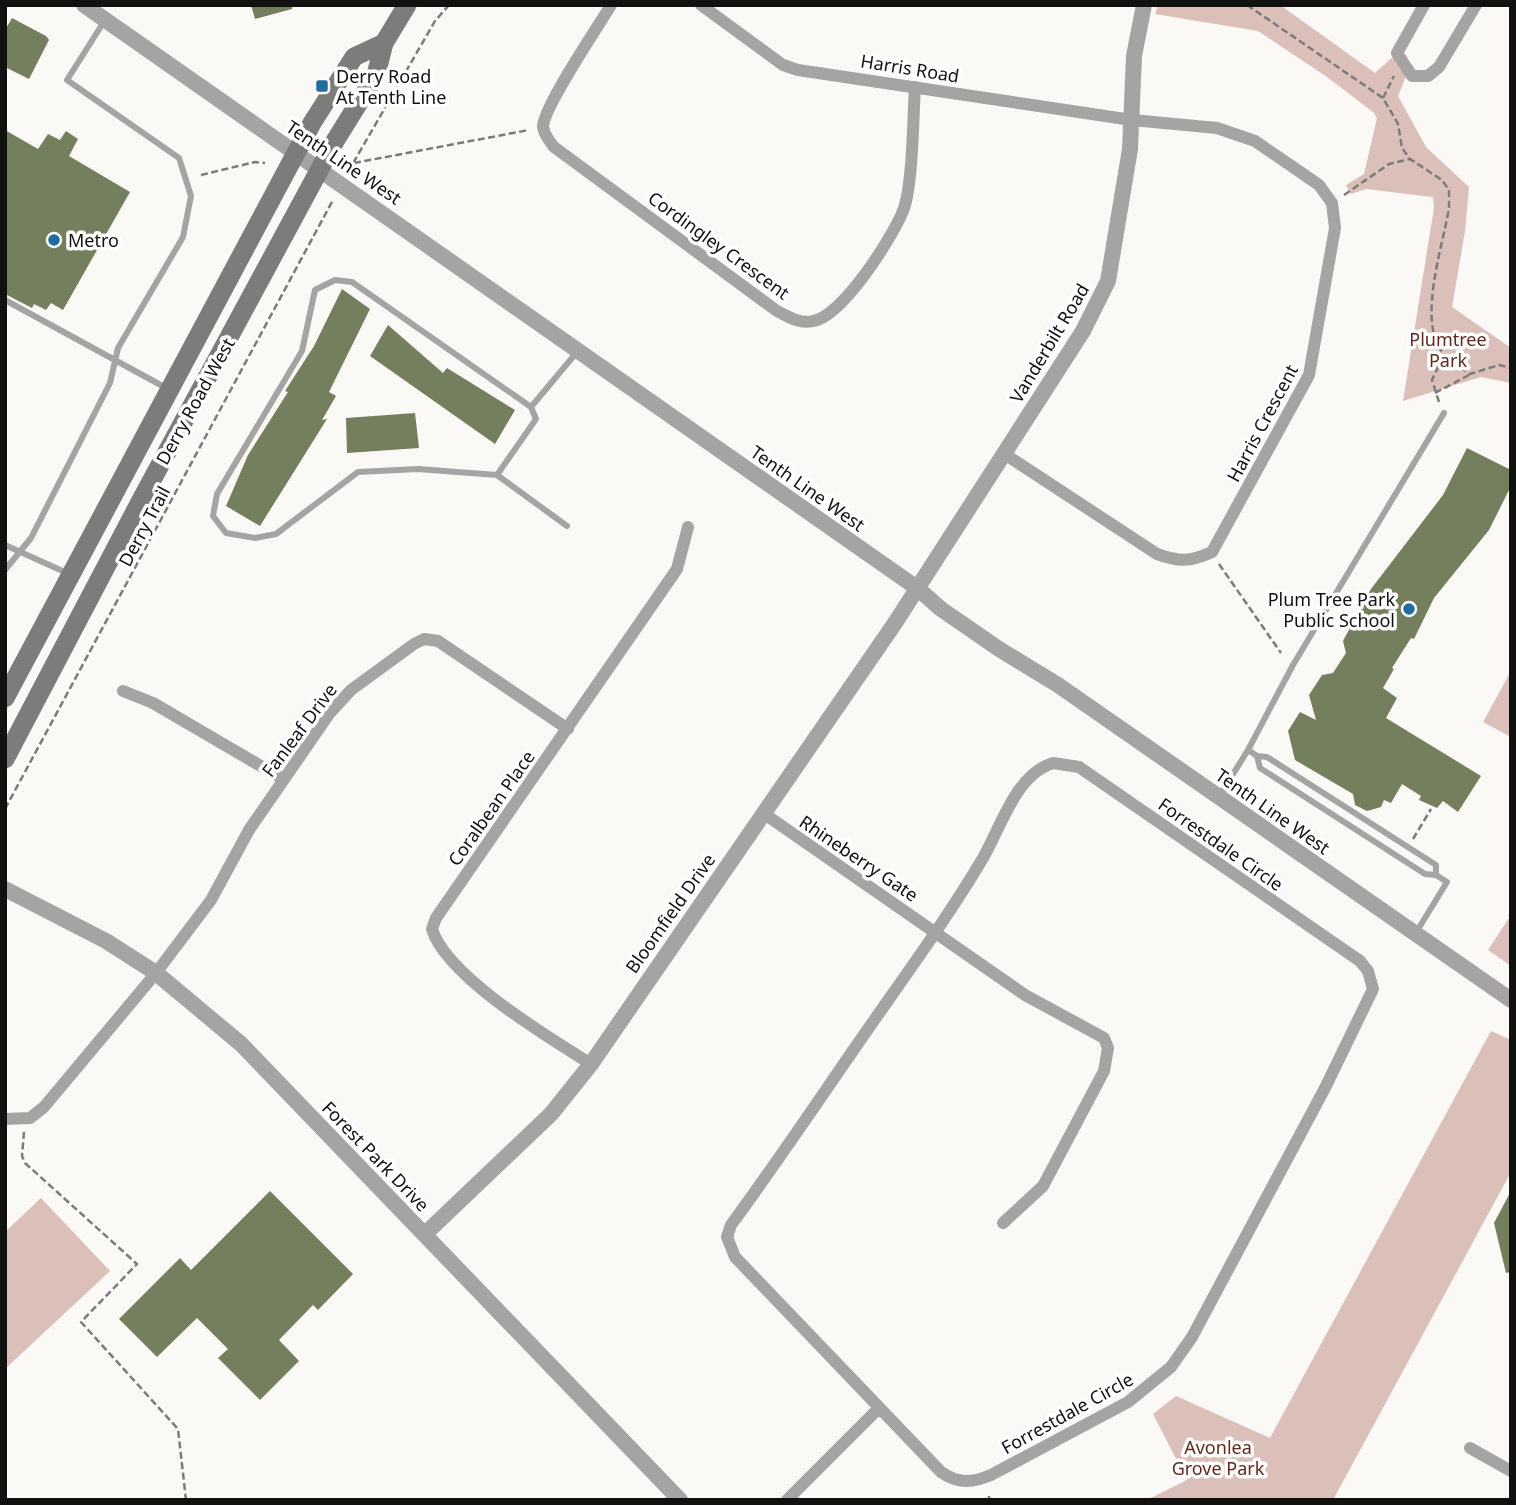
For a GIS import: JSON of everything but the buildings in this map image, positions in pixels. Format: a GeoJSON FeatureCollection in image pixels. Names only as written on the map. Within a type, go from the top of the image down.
{"type":"FeatureCollection","features":[{"type":"Feature","properties":{"kind":"main road","name":"Derry Road West"},"geometry":{"type":"LineString","coordinates":[[5,759],[139,502],[320,169],[376,75],[384,43],[407,5]]}},
{"type":"Feature","properties":{"kind":"main road","name":"Derry Road West"},"geometry":{"type":"LineString","coordinates":[[5,698],[296,153],[354,57],[384,43]]}},
{"type":"Feature","properties":{"kind":"street","name":"Tenth Line West"},"geometry":{"type":"LineString","coordinates":[[84,5],[917,588],[941,609],[1058,685],[1511,1000]]}},
{"type":"Feature","properties":{"kind":"street"},"geometry":{"type":"LineString","coordinates":[[543,127],[550,107],[611,5]]}},
{"type":"Feature","properties":{"kind":"street","name":"Harris Road"},"geometry":{"type":"LineString","coordinates":[[701,5],[783,65],[1132,120]]}},
{"type":"Feature","properties":{"kind":"street","name":"Vanderbilt Road"},"geometry":{"type":"LineString","coordinates":[[917,588],[1083,331],[1108,281],[1132,120],[1134,56],[1144,5]]}},
{"type":"Feature","properties":{"kind":"street"},"geometry":{"type":"LineString","coordinates":[[1424,5],[1397,53],[1412,76],[1428,76],[1438,67],[1476,5]]}},
{"type":"Feature","properties":{"kind":"street","name":"Cordingley Crescent"},"geometry":{"type":"LineString","coordinates":[[543,127],[554,147],[778,311],[798,322],[815,321],[835,311],[888,241],[904,209],[915,86]]}},
{"type":"Feature","properties":{"kind":"street"},"geometry":{"type":"LineString","coordinates":[[1132,120],[1217,128],[1255,141],[1319,185],[1332,203]]}},
{"type":"Feature","properties":{"kind":"street","name":"Harris Crescent"},"geometry":{"type":"LineString","coordinates":[[1212,552],[1309,375],[1335,228],[1332,203]]}},
{"type":"Feature","properties":{"kind":"street"},"geometry":{"type":"LineString","coordinates":[[1003,453],[1157,554],[1180,562],[1196,560],[1212,552]]}},
{"type":"Feature","properties":{"kind":"street","name":"Coralbean Place"},"geometry":{"type":"LineString","coordinates":[[591,1064],[470,980],[441,950],[432,929],[436,918],[677,569],[688,527]]}},
{"type":"Feature","properties":{"kind":"street","name":"Bloomfield Drive"},"geometry":{"type":"LineString","coordinates":[[425,1234],[551,1114],[591,1064],[917,588]]}},
{"type":"Feature","properties":{"kind":"street","name":"Fanleaf Drive"},"geometry":{"type":"LineString","coordinates":[[5,1119],[23,1121],[36,1115],[156,973],[211,901],[249,830],[328,714],[351,690],[424,639],[438,641],[568,729]]}},
{"type":"Feature","properties":{"kind":"street"},"geometry":{"type":"LineString","coordinates":[[123,691],[153,703],[283,779]]}},
{"type":"Feature","properties":{"kind":"street","name":"Forrestdale Circle"},"geometry":{"type":"LineString","coordinates":[[1066,763],[1079,767],[1360,961],[1368,971],[1373,989],[1371,998],[1192,1338],[1171,1367],[1151,1385],[1128,1402],[991,1475],[966,1482],[952,1480],[941,1472],[879,1408],[735,1256],[727,1237],[731,1225],[935,932],[984,855],[998,824],[1029,779],[1040,767],[1066,763]]}},
{"type":"Feature","properties":{"kind":"street","name":"Rhineberry Gate"},"geometry":{"type":"LineString","coordinates":[[764,813],[1025,995],[1104,1038],[1108,1048],[1104,1071],[1043,1186],[1003,1223]]}},
{"type":"Feature","properties":{"kind":"street","name":"Forest Park Drive"},"geometry":{"type":"LineString","coordinates":[[5,889],[106,941],[156,973],[241,1044],[680,1500]]}},
{"type":"Feature","properties":{"kind":"street"},"geometry":{"type":"LineString","coordinates":[[787,1500],[879,1408]]}},
{"type":"Feature","properties":{"kind":"street"},"geometry":{"type":"LineString","coordinates":[[1470,1448],[1511,1471]]}},
{"type":"Feature","properties":{"kind":"lane"},"geometry":{"type":"LineString","coordinates":[[5,570],[31,538],[110,383],[118,348],[183,237],[191,196],[179,158],[67,80],[105,20]]}},
{"type":"Feature","properties":{"kind":"lane"},"geometry":{"type":"LineString","coordinates":[[497,475],[536,419],[531,407],[352,282],[335,280],[315,290],[302,351],[217,494],[214,516],[226,533],[255,538],[276,534],[358,472],[418,469],[497,475],[567,526]]}},
{"type":"Feature","properties":{"kind":"lane"},"geometry":{"type":"LineString","coordinates":[[5,300],[170,390]]}},
{"type":"Feature","properties":{"kind":"lane"},"geometry":{"type":"LineString","coordinates":[[531,407],[577,352]]}},
{"type":"Feature","properties":{"kind":"lane"},"geometry":{"type":"LineString","coordinates":[[1219,797],[1248,750],[1293,665],[1444,413]]}},
{"type":"Feature","properties":{"kind":"lane"},"geometry":{"type":"LineString","coordinates":[[5,545],[72,575]]}},
{"type":"Feature","properties":{"kind":"lane"},"geometry":{"type":"LineString","coordinates":[[1248,750],[1257,756],[1267,757],[1436,864],[1436,874]]}},
{"type":"Feature","properties":{"kind":"lane"},"geometry":{"type":"LineString","coordinates":[[1257,756],[1260,768],[1425,874],[1436,874],[1447,882],[1415,934]]}},
{"type":"Feature","properties":{"kind":"path"},"geometry":{"type":"LineString","coordinates":[[350,167],[435,21],[449,5]]}},
{"type":"Feature","properties":{"kind":"path"},"geometry":{"type":"LineString","coordinates":[[1247,5],[1383,98],[1398,124],[1402,148],[1410,159],[1434,173],[1449,190],[1450,208],[1430,316],[1434,337],[1444,354],[1470,374]]}},
{"type":"Feature","properties":{"kind":"path"},"geometry":{"type":"LineString","coordinates":[[1383,98],[1401,62]]}},
{"type":"Feature","properties":{"kind":"path"},"geometry":{"type":"LineString","coordinates":[[354,163],[543,127]]}},
{"type":"Feature","properties":{"kind":"path"},"geometry":{"type":"LineString","coordinates":[[1332,203],[1388,164],[1410,159]]}},
{"type":"Feature","properties":{"kind":"path"},"geometry":{"type":"LineString","coordinates":[[201,175],[255,162],[265,163]]}},
{"type":"Feature","properties":{"kind":"path","name":"Derry Trail"},"geometry":{"type":"LineString","coordinates":[[5,809],[324,217]]}},
{"type":"Feature","properties":{"kind":"path"},"geometry":{"type":"LineString","coordinates":[[1444,354],[1432,380],[1444,413]]}},
{"type":"Feature","properties":{"kind":"path"},"geometry":{"type":"LineString","coordinates":[[1435,393],[1470,374],[1499,365],[1511,368]]}},
{"type":"Feature","properties":{"kind":"path"},"geometry":{"type":"LineString","coordinates":[[1212,552],[1281,653]]}},
{"type":"Feature","properties":{"kind":"path"},"geometry":{"type":"LineString","coordinates":[[1408,847],[1431,809]]}},
{"type":"Feature","properties":{"kind":"path"},"geometry":{"type":"LineString","coordinates":[[24,1132],[22,1156],[25,1163],[137,1264],[81,1322],[178,1429],[186,1500]]}},
{"type":"Feature","properties":{"kind":"green space","name":"Plumtree Park"},"geometry":{"type":"Polygon","coordinates":[[[1158,5],[1280,5],[1375,73],[1397,53],[1408,71],[1398,96],[1426,147],[1469,187],[1465,231],[1452,307],[1511,348],[1511,383],[1481,377],[1403,401],[1434,208],[1433,197],[1366,189],[1351,194],[1346,185],[1364,174],[1377,118],[1373,112],[1327,77],[1258,31],[1155,14],[1158,5]]]}},
{"type":"Feature","properties":{"kind":"green space"},"geometry":{"type":"Polygon","coordinates":[[[1511,671],[1511,737],[1483,722],[1511,671]]]}},
{"type":"Feature","properties":{"kind":"green space"},"geometry":{"type":"Polygon","coordinates":[[[1511,915],[1511,966],[1488,950],[1511,915]]]}},
{"type":"Feature","properties":{"kind":"green space","name":"Avonlea Grove Park"},"geometry":{"type":"Polygon","coordinates":[[[1491,1031],[1511,1040],[1511,1172],[1333,1500],[1147,1500],[1187,1480],[1153,1414],[1176,1396],[1270,1438],[1491,1031]]]}},
{"type":"Feature","properties":{"kind":"green space"},"geometry":{"type":"Polygon","coordinates":[[[41,1198],[110,1271],[5,1369],[5,1232],[41,1198]]]}},
{"type":"Feature","properties":{"kind":"place","name":"Derry Road At Tenth Line"},"geometry":{"type":"Point","coordinates":[322,86]}},
{"type":"Feature","properties":{"kind":"place","name":"Metro"},"geometry":{"type":"Point","coordinates":[54,240]}},
{"type":"Feature","properties":{"kind":"place","name":"Plum Tree Park Public School"},"geometry":{"type":"Point","coordinates":[1409,609]}}]}
